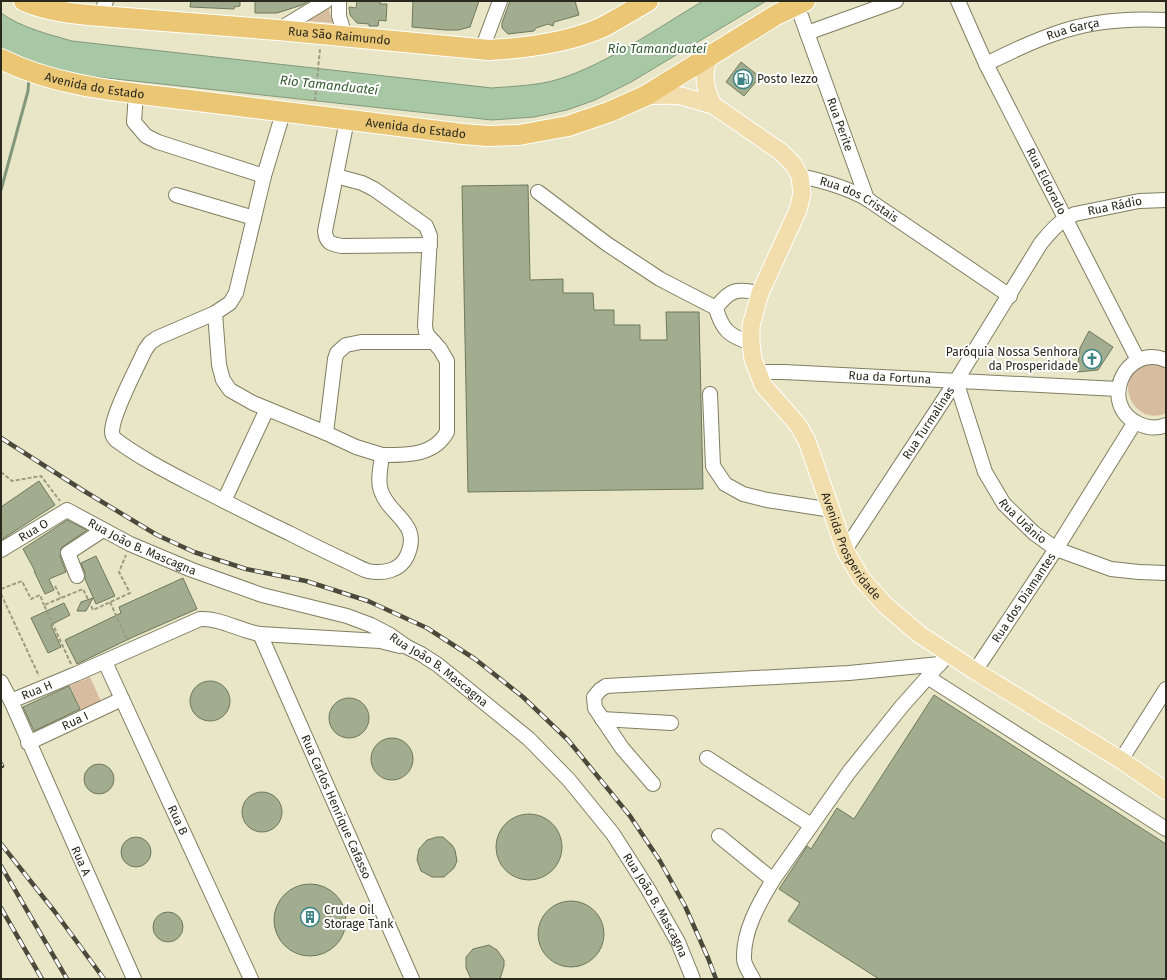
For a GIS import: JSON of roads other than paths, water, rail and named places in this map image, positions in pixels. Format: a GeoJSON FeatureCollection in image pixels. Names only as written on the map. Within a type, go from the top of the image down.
{"type":"FeatureCollection","features":[{"type":"Feature","properties":{"kind":"highway","name":"Rua São Raimundo"},"geometry":{"type":"LineString","coordinates":[[24,1],[58,12],[103,9],[278,30],[489,50],[522,48],[570,38],[601,27],[641,3]]}},
{"type":"Feature","properties":{"kind":"highway","name":"Avenida do Estado"},"geometry":{"type":"LineString","coordinates":[[1,59],[14,66],[45,76],[86,86],[482,136],[519,135],[568,126],[608,112],[645,96],[776,15],[801,3]]}},
{"type":"Feature","properties":{"kind":"main road"},"geometry":{"type":"LineString","coordinates":[[708,58],[704,81],[706,91],[713,105]]}},
{"type":"Feature","properties":{"kind":"main road"},"geometry":{"type":"LineString","coordinates":[[645,96],[681,96],[713,105],[781,152],[793,164],[800,176]]}},
{"type":"Feature","properties":{"kind":"main road","name":"Avenida Prosperidade"},"geometry":{"type":"LineString","coordinates":[[800,176],[802,194],[798,210],[760,293],[751,326],[753,359],[763,385],[798,425],[807,441],[845,550],[861,578],[885,605],[919,634],[944,659],[975,671],[1121,760],[1166,790]]}},
{"type":"Feature","properties":{"kind":"street"},"geometry":{"type":"LineString","coordinates":[[278,30],[326,1]]}},
{"type":"Feature","properties":{"kind":"street"},"geometry":{"type":"LineString","coordinates":[[339,1],[340,16],[345,36]]}},
{"type":"Feature","properties":{"kind":"street"},"geometry":{"type":"LineString","coordinates":[[482,49],[500,1]]}},
{"type":"Feature","properties":{"kind":"street"},"geometry":{"type":"LineString","coordinates":[[807,33],[896,1]]}},
{"type":"Feature","properties":{"kind":"street","name":"Rua Eldorado"},"geometry":{"type":"LineString","coordinates":[[958,1],[986,64],[1138,360]]}},
{"type":"Feature","properties":{"kind":"street","name":"Rua Perite"},"geometry":{"type":"LineString","coordinates":[[801,3],[807,33],[867,199]]}},
{"type":"Feature","properties":{"kind":"street","name":"Rua Garça"},"geometry":{"type":"LineString","coordinates":[[986,64],[1054,34],[1074,28],[1107,22],[1151,19],[1166,20]]}},
{"type":"Feature","properties":{"kind":"street"},"geometry":{"type":"LineString","coordinates":[[136,93],[134,122],[146,136],[158,142],[264,176]]}},
{"type":"Feature","properties":{"kind":"street"},"geometry":{"type":"LineString","coordinates":[[283,112],[264,176],[236,293],[230,303],[215,313],[157,338],[150,343],[145,350],[120,404],[113,423],[112,433],[116,440],[124,447],[165,470],[314,546],[367,570],[389,571],[398,566],[406,557],[412,543],[409,529],[403,519],[392,510],[384,499],[380,490],[382,455]]}},
{"type":"Feature","properties":{"kind":"street"},"geometry":{"type":"LineString","coordinates":[[347,120],[325,231],[326,238],[329,242],[342,246],[430,245]]}},
{"type":"Feature","properties":{"kind":"street"},"geometry":{"type":"LineString","coordinates":[[215,313],[219,364],[223,380],[230,390],[267,409],[356,447],[382,455],[417,453],[430,450],[443,439],[447,432],[447,361],[426,332],[425,326],[430,233],[426,226],[374,189],[362,183],[336,176]]}},
{"type":"Feature","properties":{"kind":"street","name":"Rua dos Cristais"},"geometry":{"type":"LineString","coordinates":[[800,176],[851,190],[867,199],[1010,296]]}},
{"type":"Feature","properties":{"kind":"street"},"geometry":{"type":"LineString","coordinates":[[538,192],[607,244],[660,279],[716,308],[720,320],[727,330],[734,337],[751,343]]}},
{"type":"Feature","properties":{"kind":"street"},"geometry":{"type":"LineString","coordinates":[[176,195],[254,218]]}},
{"type":"Feature","properties":{"kind":"street","name":"Rua Rádio"},"geometry":{"type":"LineString","coordinates":[[1065,218],[1101,208],[1139,201],[1166,200]]}},
{"type":"Feature","properties":{"kind":"street","name":"Rua Turmalinas"},"geometry":{"type":"LineString","coordinates":[[845,550],[1010,296],[1041,243],[1065,218]]}},
{"type":"Feature","properties":{"kind":"street"},"geometry":{"type":"LineString","coordinates":[[716,308],[724,296],[736,290],[748,290],[760,293]]}},
{"type":"Feature","properties":{"kind":"street"},"geometry":{"type":"LineString","coordinates":[[326,433],[335,359],[341,348],[346,345],[361,342],[434,342]]}},
{"type":"Feature","properties":{"kind":"street"},"geometry":{"type":"LineString","coordinates":[[1166,360],[1149,357],[1138,360],[1128,367],[1121,377],[1118,389],[1118,399],[1127,416],[1144,426],[1153,428],[1166,425]]}},
{"type":"Feature","properties":{"kind":"street","name":"Rua da Fortuna"},"geometry":{"type":"LineString","coordinates":[[757,372],[956,380],[1118,389]]}},
{"type":"Feature","properties":{"kind":"street","name":"Rua Urânio"},"geometry":{"type":"LineString","coordinates":[[956,380],[985,472],[1004,504],[1034,533],[1056,549],[1111,569],[1166,573]]}},
{"type":"Feature","properties":{"kind":"street"},"geometry":{"type":"LineString","coordinates":[[710,394],[713,466],[725,484],[743,494],[767,500],[832,510]]}},
{"type":"Feature","properties":{"kind":"street"},"geometry":{"type":"LineString","coordinates":[[224,501],[267,409]]}},
{"type":"Feature","properties":{"kind":"street","name":"Rua dos Diamantes"},"geometry":{"type":"LineString","coordinates":[[975,671],[1056,549],[1135,422]]}},
{"type":"Feature","properties":{"kind":"street","name":"Rua João B. Mascagna"},"geometry":{"type":"LineString","coordinates":[[67,510],[130,544],[192,570],[262,595],[348,616],[371,624],[438,665],[529,739],[569,780],[613,834],[648,889],[678,942],[693,979]]}},
{"type":"Feature","properties":{"kind":"street","name":"Rua O"},"geometry":{"type":"LineString","coordinates":[[1,550],[67,510]]}},
{"type":"Feature","properties":{"kind":"street"},"geometry":{"type":"LineString","coordinates":[[77,576],[68,553],[103,530]]}},
{"type":"Feature","properties":{"kind":"street","name":"Rua H"},"geometry":{"type":"LineString","coordinates":[[28,742],[11,701],[132,650],[200,619],[210,619],[260,634],[380,641],[407,647]]}},
{"type":"Feature","properties":{"kind":"street","name":"Rua Carlos Henrique Cafasso"},"geometry":{"type":"LineString","coordinates":[[260,634],[412,979]]}},
{"type":"Feature","properties":{"kind":"street"},"geometry":{"type":"LineString","coordinates":[[753,979],[744,960],[747,936],[759,904],[772,880],[849,772],[944,659]]}},
{"type":"Feature","properties":{"kind":"street"},"geometry":{"type":"LineString","coordinates":[[653,784],[622,748],[595,708],[594,697],[606,686],[849,673],[944,659]]}},
{"type":"Feature","properties":{"kind":"street","name":"Rua B"},"geometry":{"type":"LineString","coordinates":[[104,662],[251,979]]}},
{"type":"Feature","properties":{"kind":"street"},"geometry":{"type":"LineString","coordinates":[[929,678],[1166,829]]}},
{"type":"Feature","properties":{"kind":"street"},"geometry":{"type":"LineString","coordinates":[[1,682],[11,701]]}},
{"type":"Feature","properties":{"kind":"street"},"geometry":{"type":"LineString","coordinates":[[1121,760],[1166,689]]}},
{"type":"Feature","properties":{"kind":"street","name":"Rua I"},"geometry":{"type":"LineString","coordinates":[[28,742],[122,699]]}},
{"type":"Feature","properties":{"kind":"street"},"geometry":{"type":"LineString","coordinates":[[602,718],[671,723]]}},
{"type":"Feature","properties":{"kind":"street","name":"Rua A"},"geometry":{"type":"LineString","coordinates":[[28,742],[134,979]]}},
{"type":"Feature","properties":{"kind":"street"},"geometry":{"type":"LineString","coordinates":[[707,758],[811,825]]}},
{"type":"Feature","properties":{"kind":"street"},"geometry":{"type":"LineString","coordinates":[[718,836],[772,880]]}},
{"type":"Feature","properties":{"kind":"water","name":"Rio Tamanduateí"},"geometry":{"type":"Polygon","coordinates":[[[703,1],[766,1],[631,82],[595,100],[567,110],[534,117],[492,120],[66,73],[33,64],[1,50],[1,13],[26,27],[72,41],[492,88],[542,83],[559,79],[577,72],[614,55],[703,1]]]}},
{"type":"Feature","properties":{"kind":"waterway"},"geometry":{"type":"LineString","coordinates":[[1,190],[28,91],[29,77]]}},
{"type":"Feature","properties":{"kind":"railway"},"geometry":{"type":"LineString","coordinates":[[1,438],[157,535],[194,552],[246,569],[306,581],[368,601],[427,628],[475,659],[523,697],[568,740],[630,816],[660,861],[685,906],[716,979]]}},
{"type":"Feature","properties":{"kind":"railway"},"geometry":{"type":"LineString","coordinates":[[1,844],[55,912],[104,979]]}},
{"type":"Feature","properties":{"kind":"railway"},"geometry":{"type":"LineString","coordinates":[[1,866],[67,979]]}},
{"type":"Feature","properties":{"kind":"railway"},"geometry":{"type":"LineString","coordinates":[[1,908],[42,979]]}},
{"type":"Feature","properties":{"kind":"place","name":"Posto Iezzo"},"geometry":{"type":"Point","coordinates":[743,79]}},
{"type":"Feature","properties":{"kind":"place","name":"Paróquia Nossa Senhora da Prosperidade"},"geometry":{"type":"Point","coordinates":[1092,359]}},
{"type":"Feature","properties":{"kind":"place","name":"Crude Oil Storage Tank"},"geometry":{"type":"Point","coordinates":[310,917]}}]}
